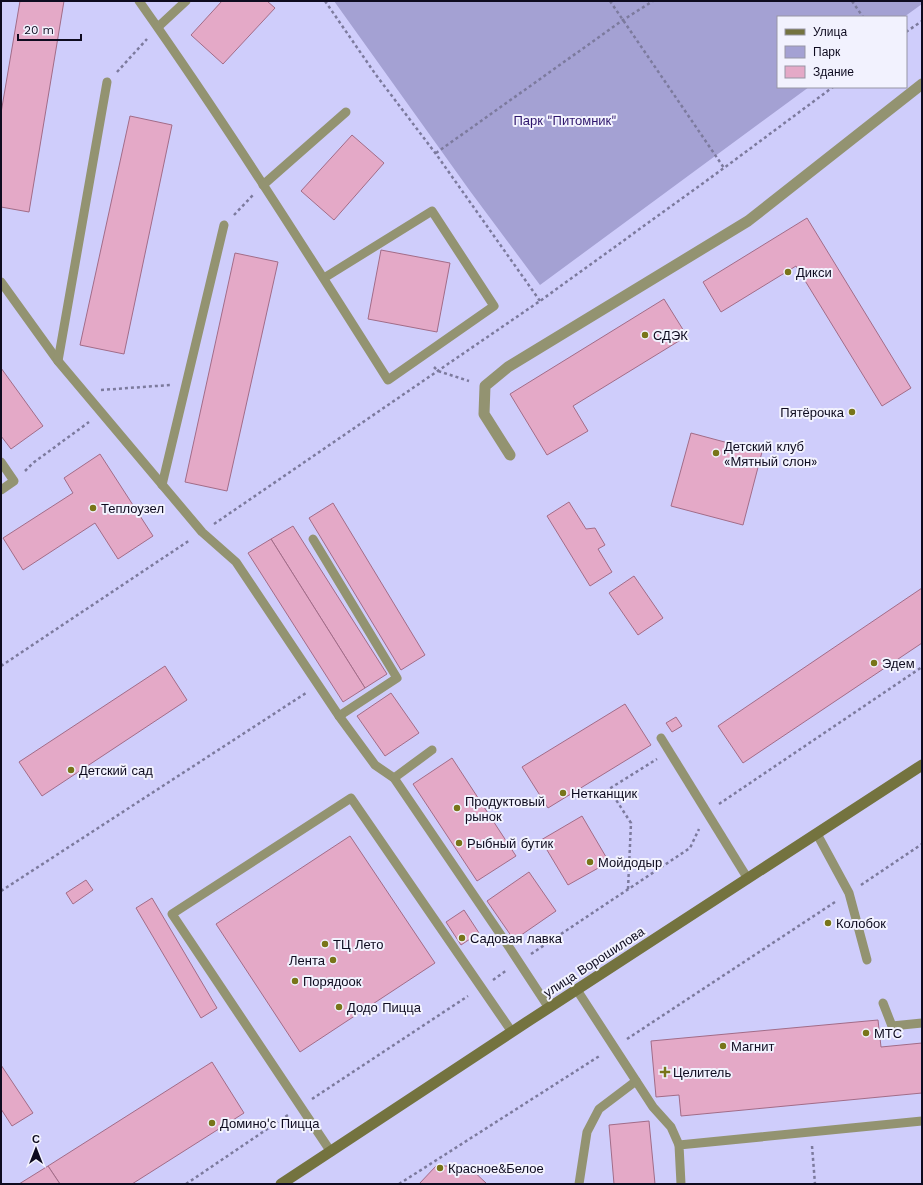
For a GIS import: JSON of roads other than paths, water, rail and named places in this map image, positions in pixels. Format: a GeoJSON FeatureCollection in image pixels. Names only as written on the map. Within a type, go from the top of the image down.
{"type":"FeatureCollection","features":[{"type":"Feature","properties":{"kind":"main road","name":"улица Ворошилова"},"geometry":{"type":"LineString","coordinates":[[281,1184],[922,765]]}},
{"type":"Feature","properties":{"kind":"street"},"geometry":{"type":"LineString","coordinates":[[510,455],[484,414],[485,386],[508,367],[748,221],[922,84]]}},
{"type":"Feature","properties":{"kind":"lane"},"geometry":{"type":"LineString","coordinates":[[139,1],[223,123],[324,278],[388,380],[494,306],[432,211],[324,278]]}},
{"type":"Feature","properties":{"kind":"lane"},"geometry":{"type":"LineString","coordinates":[[158,28],[186,1]]}},
{"type":"Feature","properties":{"kind":"lane"},"geometry":{"type":"LineString","coordinates":[[58,361],[107,82]]}},
{"type":"Feature","properties":{"kind":"lane"},"geometry":{"type":"LineString","coordinates":[[263,185],[346,112]]}},
{"type":"Feature","properties":{"kind":"lane"},"geometry":{"type":"LineString","coordinates":[[162,485],[224,226]]}},
{"type":"Feature","properties":{"kind":"lane"},"geometry":{"type":"LineString","coordinates":[[1,282],[58,361],[83,391],[202,532],[236,562],[339,716],[376,765],[394,778],[549,1008]]}},
{"type":"Feature","properties":{"kind":"lane"},"geometry":{"type":"LineString","coordinates":[[1,462],[14,481],[1,490]]}},
{"type":"Feature","properties":{"kind":"lane"},"geometry":{"type":"LineString","coordinates":[[313,539],[398,678],[339,716]]}},
{"type":"Feature","properties":{"kind":"lane"},"geometry":{"type":"LineString","coordinates":[[661,738],[748,879]]}},
{"type":"Feature","properties":{"kind":"lane"},"geometry":{"type":"LineString","coordinates":[[394,778],[432,750]]}},
{"type":"Feature","properties":{"kind":"lane"},"geometry":{"type":"LineString","coordinates":[[331,1152],[172,914],[351,798],[512,1032]]}},
{"type":"Feature","properties":{"kind":"lane"},"geometry":{"type":"LineString","coordinates":[[817,834],[849,893],[867,960]]}},
{"type":"Feature","properties":{"kind":"lane"},"geometry":{"type":"LineString","coordinates":[[577,990],[653,1107],[671,1127],[679,1145],[681,1184]]}},
{"type":"Feature","properties":{"kind":"lane"},"geometry":{"type":"LineString","coordinates":[[882,1003],[892,1026],[922,1023]]}},
{"type":"Feature","properties":{"kind":"lane"},"geometry":{"type":"LineString","coordinates":[[579,1184],[587,1132],[599,1109],[636,1081]]}},
{"type":"Feature","properties":{"kind":"lane"},"geometry":{"type":"LineString","coordinates":[[679,1145],[922,1121]]}},
{"type":"Feature","properties":{"kind":"place","name":"Дикси"},"geometry":{"type":"Point","coordinates":[788,272]}},
{"type":"Feature","properties":{"kind":"place","name":"СДЭК"},"geometry":{"type":"Point","coordinates":[645,335]}},
{"type":"Feature","properties":{"kind":"place","name":"Пятёрочка"},"geometry":{"type":"Point","coordinates":[852,412]}},
{"type":"Feature","properties":{"kind":"place","name":"Детский клуб «Мятный слон»"},"geometry":{"type":"Point","coordinates":[716,453]}},
{"type":"Feature","properties":{"kind":"place","name":"Теплоузел"},"geometry":{"type":"Point","coordinates":[93,508]}},
{"type":"Feature","properties":{"kind":"place","name":"Эдем"},"geometry":{"type":"Point","coordinates":[874,663]}},
{"type":"Feature","properties":{"kind":"place","name":"Детский сад"},"geometry":{"type":"Point","coordinates":[71,770]}},
{"type":"Feature","properties":{"kind":"place","name":"Нетканщик"},"geometry":{"type":"Point","coordinates":[563,793]}},
{"type":"Feature","properties":{"kind":"place","name":"Продуктовый рынок"},"geometry":{"type":"Point","coordinates":[457,808]}},
{"type":"Feature","properties":{"kind":"place","name":"Рыбный бутик"},"geometry":{"type":"Point","coordinates":[459,843]}},
{"type":"Feature","properties":{"kind":"place","name":"Мойдодыр"},"geometry":{"type":"Point","coordinates":[590,862]}},
{"type":"Feature","properties":{"kind":"place","name":"Колобок"},"geometry":{"type":"Point","coordinates":[828,923]}},
{"type":"Feature","properties":{"kind":"place","name":"Садовая лавка"},"geometry":{"type":"Point","coordinates":[462,938]}},
{"type":"Feature","properties":{"kind":"place","name":"ТЦ Лето"},"geometry":{"type":"Point","coordinates":[325,944]}},
{"type":"Feature","properties":{"kind":"place","name":"Лента"},"geometry":{"type":"Point","coordinates":[333,960]}},
{"type":"Feature","properties":{"kind":"place","name":"Порядоок"},"geometry":{"type":"Point","coordinates":[295,981]}},
{"type":"Feature","properties":{"kind":"place","name":"Додо Пицца"},"geometry":{"type":"Point","coordinates":[339,1007]}},
{"type":"Feature","properties":{"kind":"place","name":"МТС"},"geometry":{"type":"Point","coordinates":[866,1033]}},
{"type":"Feature","properties":{"kind":"place","name":"Магнит"},"geometry":{"type":"Point","coordinates":[723,1046]}},
{"type":"Feature","properties":{"kind":"place","name":"Целитель"},"geometry":{"type":"Point","coordinates":[665,1072]}},
{"type":"Feature","properties":{"kind":"place","name":"Домино'с Пицца"},"geometry":{"type":"Point","coordinates":[212,1123]}},
{"type":"Feature","properties":{"kind":"place","name":"Красное&Белое"},"geometry":{"type":"Point","coordinates":[440,1168]}},
{"type":"Feature","properties":{"kind":"park label","name":"Парк \"Питомник\""},"geometry":{"type":"Point","coordinates":[565,120]}}]}
